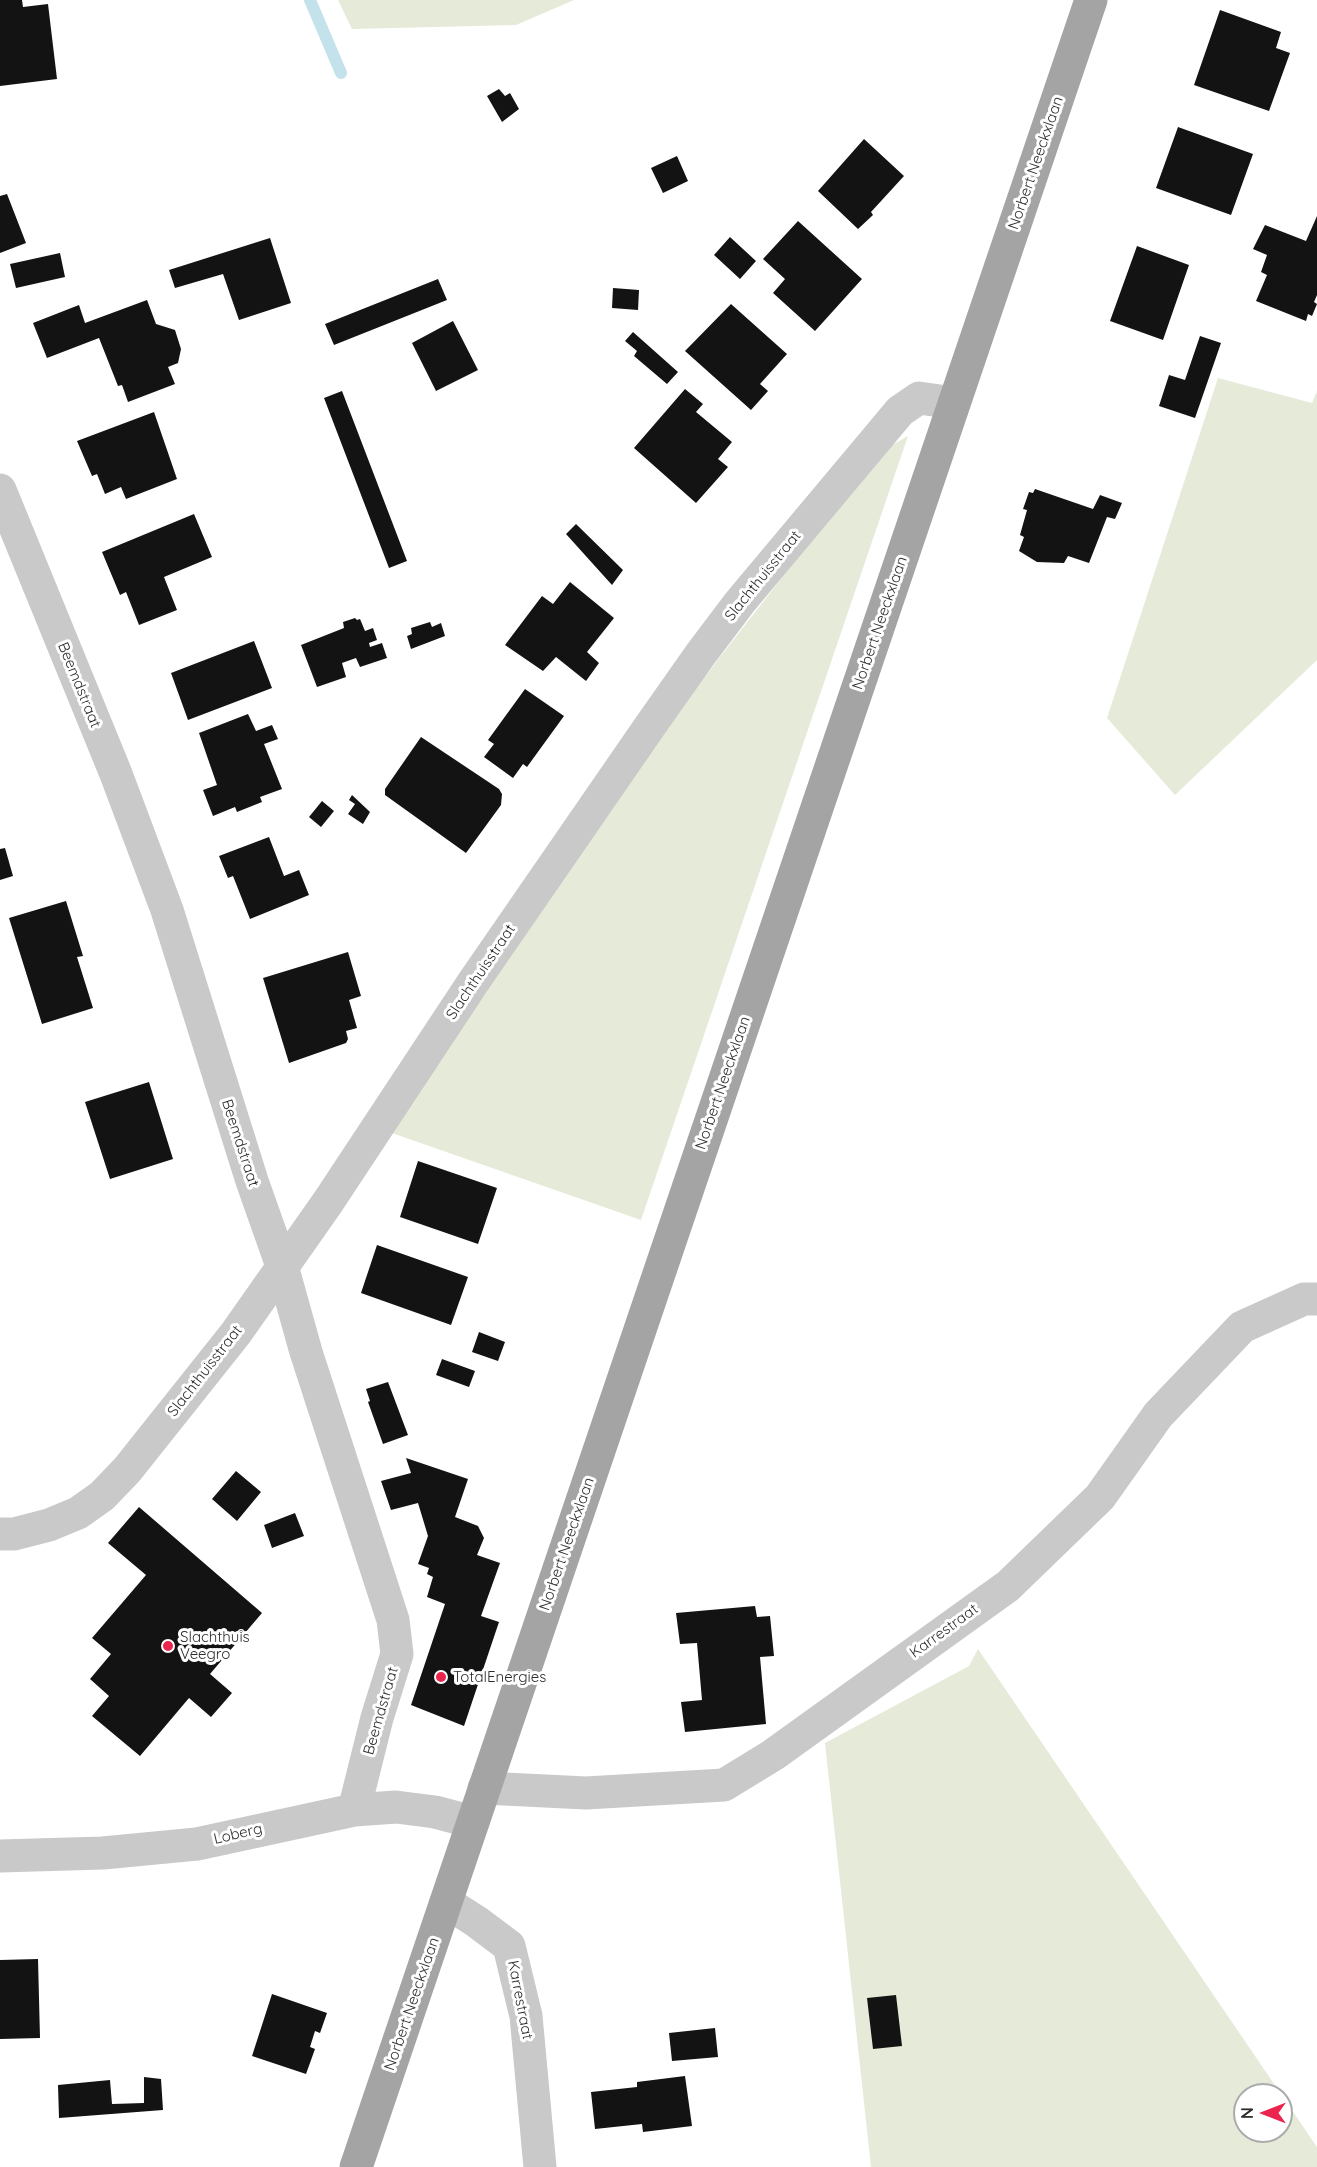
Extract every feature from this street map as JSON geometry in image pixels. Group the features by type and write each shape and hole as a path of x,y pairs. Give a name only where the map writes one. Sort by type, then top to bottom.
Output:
{"main road":[{"name":"Norbert Neeckxlaan","path":"356,2167 1091,0"}],"street":[{"name":"Slachthuisstraat","path":"0,1534 15,1534 50,1525 78,1513 102,1496 127,1470 216,1358 328,1202 474,981 629,755 740,602 900,411 919,398 954,403"},
{"name":"Beemdstraat","path":"0,490 116,774 167,910 393,1620 397,1654 354,1810"},
{"name":"Karrestraat","path":"484,1788 586,1793 724,1785 773,1755 1008,1586 1100,1497 1158,1415 1242,1327 1304,1299 1317,1299"},
{"name":"Loberg","path":"0,1856 103,1853 197,1844 354,1810 396,1807 435,1812 473,1822"},
{"name":"Karrestraat","path":"446,1902 509,1946 526,2016 540,2167"}],"green space":[{"path":"338,0 574,0 516,25 352,29"},
{"path":"1218,378 1312,403 1317,391 1317,660 1175,795 1107,718"},
{"path":"908,436 641,1220 389,1132 635,766 880,452"},
{"path":"978,1649 1273,2083 1233,2083 1233,2143 1293,2143 1293,2112 1317,2147 1317,2167 871,2167 825,1743 969,1666"}],"building":[{"path":"0,0 22,0 23,7 48,4 57,79 0,86"},
{"path":"1220,10 1281,32 1276,48 1290,53 1269,111 1194,85"},
{"path":"499,89 505,96 510,93 519,109 502,122 487,96"},
{"path":"1178,127 1253,154 1231,215 1156,188"},
{"path":"864,139 904,176 871,212 873,215 858,229 818,191"},
{"path":"677,156 688,181 663,193 651,168"},
{"path":"7,194 26,243 0,253 0,196"},
{"path":"1317,216 1317,295 1314,302 1317,304 1312,316 1308,314 1306,321 1256,301 1267,275 1261,272 1267,255 1253,249 1265,225 1306,241"},
{"path":"798,221 862,279 815,331 773,293 785,279 763,259"},
{"path":"730,237 756,261 740,279 714,255"},
{"path":"270,238 291,303 239,320 223,274 175,288 169,270"},
{"path":"1137,246 1189,265 1163,340 1110,321"},
{"path":"60,253 65,277 16,288 10,264"},
{"path":"438,279 447,300 334,345 325,324"},
{"path":"613,288 639,290 638,310 612,308"},
{"path":"147,300 156,324 175,330 181,349 178,363 168,367 175,384 128,402 122,385 118,386 99,338 47,358 33,323 79,305 85,323"},
{"path":"731,304 787,354 760,384 768,391 751,410 685,351"},
{"path":"453,321 478,370 436,391 412,343"},
{"path":"633,332 678,372 667,384 634,356 637,351 625,341"},
{"path":"1200,336 1221,343 1195,418 1159,406 1169,375 1185,380"},
{"path":"685,389 703,404 696,412 732,442 718,459 728,467 696,503 634,448"},
{"path":"342,391 407,561 389,568 324,398"},
{"path":"154,412 177,479 126,499 121,487 105,494 97,474 92,476 77,441"},
{"path":"1035,489 1093,509 1100,495 1122,503 1115,519 1107,517 1089,563 1068,556 1064,563 1037,562 1019,551 1024,537 1020,535 1027,510 1023,509 1029,492 1033,493"},
{"path":"194,514 212,557 164,577 177,610 139,625 126,592 120,595 102,552"},
{"path":"576,524 623,570 612,585 566,534"},
{"path":"570,582 614,618 587,652 599,663 586,681 556,657 543,671 505,645 542,596 553,604"},
{"path":"355,618 360,619 365,631 373,628 377,640 369,643 370,647 382,643 387,658 360,667 356,658 342,663 346,677 317,687 301,645 344,628 343,622"},
{"path":"430,622 432,627 441,623 445,636 411,649 407,636 412,634 411,628"},
{"path":"254,641 272,688 188,720 171,673"},
{"path":"525,689 564,716 527,767 523,764 513,778 484,757 494,744 488,740"},
{"path":"248,714 256,731 272,725 278,739 264,744 282,789 260,797 262,802 237,812 235,807 213,816 203,790 217,785 199,733"},
{"path":"421,737 499,789 502,794 501,805 466,853 385,795 385,789"},
{"path":"352,795 370,812 363,824 348,814 355,804 349,800"},
{"path":"322,801 334,811 321,827 309,817"},
{"path":"269,837 284,876 299,870 309,895 250,919 233,876 228,878 219,856"},
{"path":"5,848 13,876 0,880 0,849"},
{"path":"66,901 83,956 77,957 93,1008 42,1024 9,918"},
{"path":"348,952 361,996 349,1000 357,1028 346,1031 348,1039 346,1043 289,1063 263,978"},
{"path":"149,1082 173,1159 110,1179 85,1102"},
{"path":"418,1161 497,1188 478,1244 400,1217"},
{"path":"377,1245 468,1277 451,1325 361,1293"},
{"path":"479,1332 505,1342 498,1361 472,1352"},
{"path":"442,1359 475,1371 469,1387 436,1375"},
{"path":"388,1382 408,1435 383,1444 368,1402 370,1401 366,1389"},
{"path":"406,1458 468,1479 455,1517 478,1526 484,1538 477,1555 500,1563 481,1616 499,1622 464,1726 411,1705 445,1604 427,1597 433,1577 427,1574 429,1568 418,1564 428,1536 418,1503 391,1510 381,1481 411,1473"},
{"path":"236,1471 261,1492 237,1521 212,1499"},
{"name":"Slachthuis Veegro","path":"139,1507 262,1613 210,1674 232,1693 211,1717 189,1698 140,1756 92,1716 109,1696 90,1679 111,1654 92,1638 146,1575 108,1543"},
{"path":"295,1513 304,1536 272,1548 264,1525"},
{"path":"755,1606 757,1617 770,1616 774,1656 760,1657 766,1724 685,1732 681,1702 702,1700 697,1643 680,1644 676,1613"},
{"path":"38,1959 40,2038 0,2039 0,1960"},
{"path":"272,1994 327,2013 320,2033 315,2031 310,2047 315,2049 306,2074 252,2056"},
{"path":"896,1995 902,2046 873,2049 867,1998"},
{"path":"715,2028 718,2057 672,2061 669,2033"},
{"path":"685,2076 692,2126 643,2132 642,2124 595,2129 591,2092 637,2087 637,2082"},
{"path":"144,2077 161,2079 163,2110 59,2118 58,2085 110,2080 112,2104 144,2103"}],"waterway":[{"path":"310,0 341,73"}],"place":[{"name":"Slachthuis Veegro","path":"168,1646"},
{"name":"TotalEnergies","path":"441,1677"}]}
